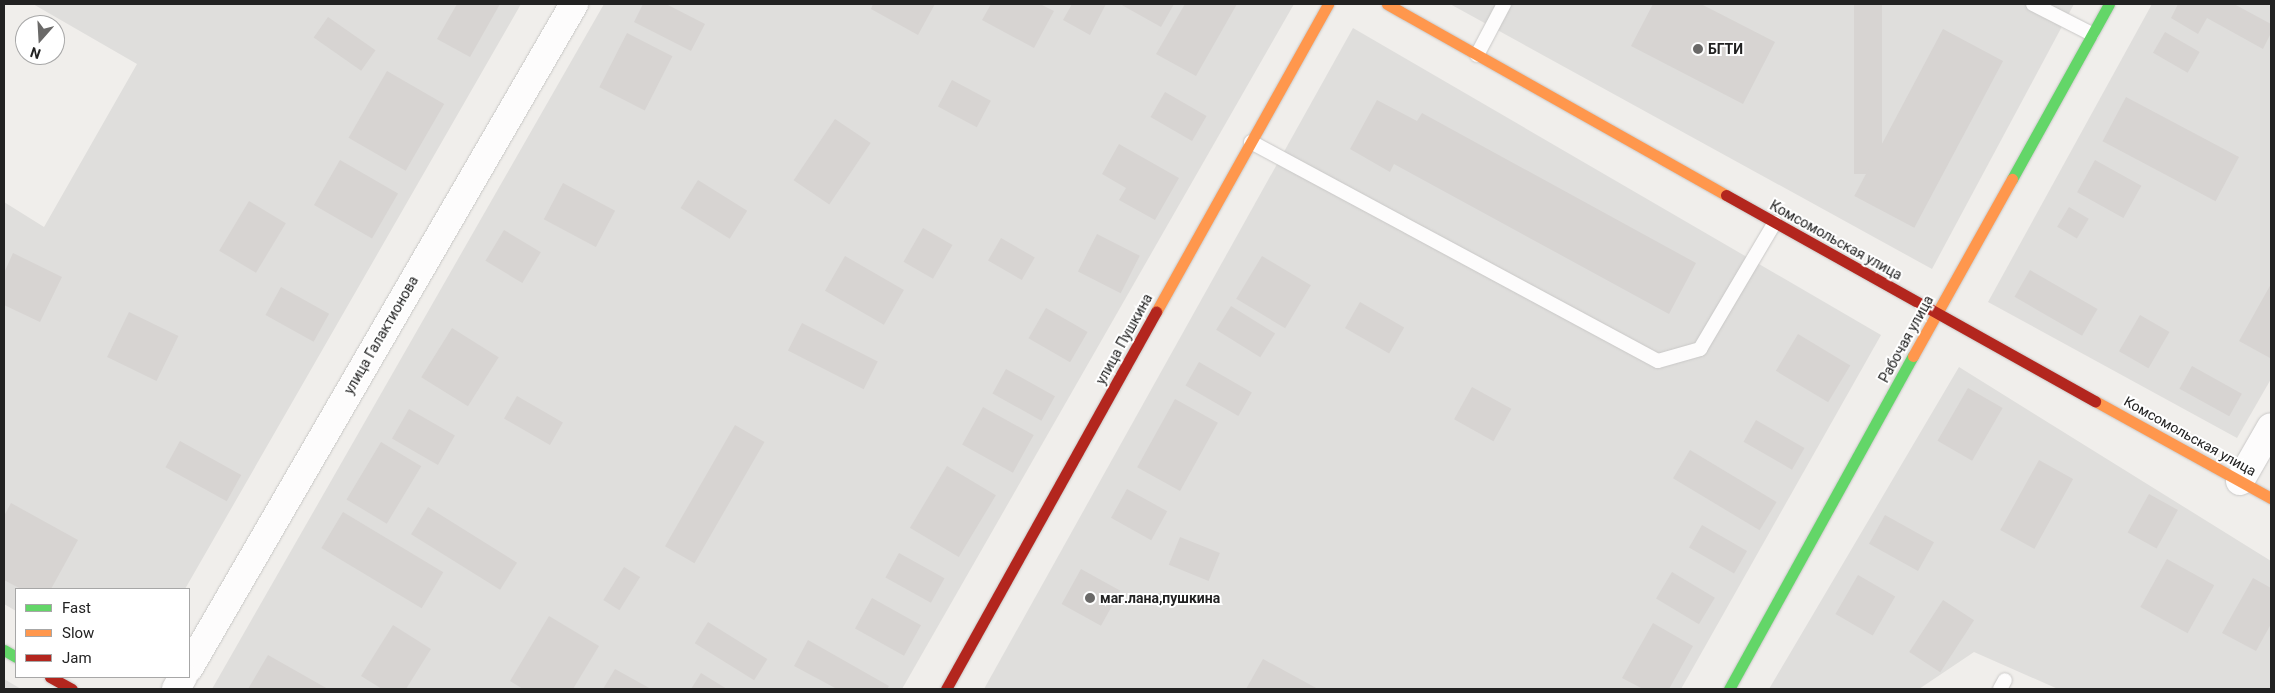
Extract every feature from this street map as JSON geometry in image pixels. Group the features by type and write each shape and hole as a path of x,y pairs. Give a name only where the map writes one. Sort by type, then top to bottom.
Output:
{"street":[{"name":"улица Галактионова","path":"190,666 574,4"},
{"name":"улица Пушкина","path":"946,689 1328,4"},
{"name":"Комсомольская улица","path":"1387,4 1937,314 2271,498"},
{"name":"Рабочая улица","path":"1729,689 2108,4"},
{"path":"2240,481 2271,427"},
{"path":"4,650 15,656"},
{"path":"52,678 72,689"},
{"path":"176,689 183,678"}],"lane":[{"path":"1477,55 1504,4"},
{"path":"2033,4 2092,34"},
{"path":"1251,142 1658,361 1700,349 1775,222"}],"shaded area":[{"path":"33,4 521,4 186,588 15,588 15,610 4,604 4,202 44,227 137,64 65,22 65,15 52,15"},
{"path":"604,4 1294,4 902,689 212,689"},
{"path":"1450,4 2074,4 1932,269"},
{"path":"2152,4 2271,4 2271,379 2237,438 1988,302"},
{"path":"1353,28 1881,335 1681,689 984,689"},
{"path":"1959,367 2271,561 2271,689 2058,689 1974,652 1919,689 1769,689"},
{"path":"4,679 21,689 4,689"}],"building":[{"path":"457,4 500,4 470,57 437,39"},
{"path":"643,4 666,4 705,24 691,51 634,22"},
{"path":"873,4 935,4 918,35 871,9"},
{"path":"991,4 1040,4 1054,11 1034,48 982,20"},
{"path":"1072,4 1106,4 1090,35 1063,20"},
{"path":"1120,4 1174,4 1161,27"},
{"path":"1185,4 1237,4 1196,76 1156,54"},
{"path":"1653,4 1701,4 1775,42 1743,104 1631,46"},
{"path":"1854,4 1882,4 1882,174 1854,174"},
{"path":"2178,4 2234,4 2271,24 2271,33 2263,49 2207,18 2198,34 2171,18"},
{"path":"328,17 376,50 361,71 314,37"},
{"path":"1943,29 2003,61 1914,228 1854,196"},
{"path":"2165,32 2200,52 2188,73 2153,53"},
{"path":"627,33 672,56 645,111 599,87"},
{"path":"387,71 444,104 406,171 348,138"},
{"path":"952,80 991,101 977,127 938,106"},
{"path":"1165,92 1207,116 1192,141 1150,117"},
{"path":"2126,97 2239,157 2216,201 2103,141"},
{"path":"1377,100 1417,121 1422,113 1696,263 1669,314 1394,164 1390,172 1350,149"},
{"path":"835,119 871,143 829,204 794,180"},
{"path":"1119,144 1179,178 1155,220 1119,200 1126,188 1102,174"},
{"path":"340,160 398,194 372,239 314,205"},
{"path":"2095,160 2141,186 2123,218 2077,192"},
{"path":"698,180 747,211 730,239 681,208"},
{"path":"563,183 615,211 596,247 544,219"},
{"path":"249,201 286,223 256,273 219,251"},
{"path":"2069,207 2089,219 2077,239 2057,227"},
{"path":"923,228 952,245 933,279 904,262"},
{"path":"504,230 541,252 522,283 485,261"},
{"path":"1097,234 1140,256 1121,293 1078,271"},
{"path":"1001,238 1035,258 1022,280 988,261"},
{"path":"13,253 62,277 40,322 4,305 4,273"},
{"path":"845,256 904,290 884,325 825,291"},
{"path":"1262,256 1311,285 1285,328 1236,299"},
{"path":"2030,270 2098,309 2082,336 2014,297"},
{"path":"2271,284 2271,356 2270,358 2239,341"},
{"path":"281,287 329,314 314,342 265,315"},
{"path":"1360,302 1404,328 1389,353 1345,328"},
{"path":"1231,306 1275,334 1260,357 1216,330"},
{"path":"1046,308 1088,332 1070,362 1028,338"},
{"path":"129,312 178,336 157,381 107,357"},
{"path":"2140,315 2169,332 2148,368 2119,351"},
{"path":"802,323 878,362 864,389 788,351"},
{"path":"452,328 499,357 468,406 421,377"},
{"path":"1798,334 1850,365 1828,402 1776,371"},
{"path":"1199,362 1252,392 1238,416 1186,385"},
{"path":"2192,366 2242,394 2229,416 2179,389"},
{"path":"1006,369 1055,396 1041,421 992,393"},
{"path":"1472,387 1511,409 1493,441 1454,419"},
{"path":"1968,388 2003,408 1972,461 1938,441"},
{"path":"517,396 563,423 550,445 504,419"},
{"path":"1175,399 1218,423 1180,491 1137,467"},
{"path":"983,407 1034,435 1013,473 962,445"},
{"path":"409,409 455,436 438,465 392,438"},
{"path":"1756,420 1804,448 1792,470 1744,442"},
{"path":"735,425 764,442 694,563 665,546"},
{"path":"180,441 241,475 227,501 165,467"},
{"path":"381,442 421,466 387,524 346,499"},
{"path":"1690,450 1777,502 1760,530 1673,478"},
{"path":"2039,460 2073,479 2034,549 2000,530"},
{"path":"947,466 996,495 959,557 910,528"},
{"path":"1127,489 1167,511 1151,540 1111,518"},
{"path":"2149,494 2178,510 2157,548 2128,532"},
{"path":"11,503 78,540 52,588 19,588 4,580 4,516"},
{"path":"428,507 517,563 500,590 411,534"},
{"path":"343,512 443,572 422,608 321,548"},
{"path":"1885,515 1934,542 1918,571 1869,544"},
{"path":"1702,525 1747,551 1734,574 1689,548"},
{"path":"1180,537 1220,553 1209,581 1169,565"},
{"path":"899,553 944,578 931,603 885,577"},
{"path":"2167,559 2214,585 2188,633 2140,607"},
{"path":"624,567 640,577 619,610 603,600"},
{"name":"маг.лана,пушкина","path":"1081,569 1120,591 1101,626 1062,604"},
{"path":"1672,572 1715,598 1699,624 1656,599"},
{"path":"1858,575 1895,596 1873,635 1836,614"},
{"path":"2253,578 2271,588 2271,624 2256,651 2222,633"},
{"path":"872,598 921,625 904,656 855,629"},
{"path":"1943,600 1974,620 1940,672 1909,652"},
{"path":"549,616 599,646 573,689 523,689 510,681"},
{"path":"708,622 767,659 754,680 695,643"},
{"path":"1653,623 1693,646 1669,689 1643,689 1622,678"},
{"path":"393,625 431,649 406,689 382,689 361,676"},
{"path":"808,640 889,686 887,689 837,689 794,666"},
{"path":"268,655 328,689 248,689"},
{"path":"1263,659 1318,689 1246,689"},
{"path":"615,669 651,689 603,689"},
{"path":"701,673 727,689 691,689"}],"traffic: fast":[{"path":"2012,179 2109,4"},
{"path":"1729,689 1913,356"},
{"path":"4,650 15,656"}],"traffic: slow":[{"path":"1156,312 1328,4"},
{"path":"1387,4 1726,195"},
{"path":"1913,356 2012,179"},
{"path":"2095,401 2271,498"}],"traffic: jam":[{"path":"1726,195 2095,401"},
{"path":"946,689 1156,312"},
{"path":"52,678 72,689"}],"place":[{"name":"БГТИ","path":"1698,49"},
{"name":"маг.лана,пушкина","path":"1090,598"}]}
